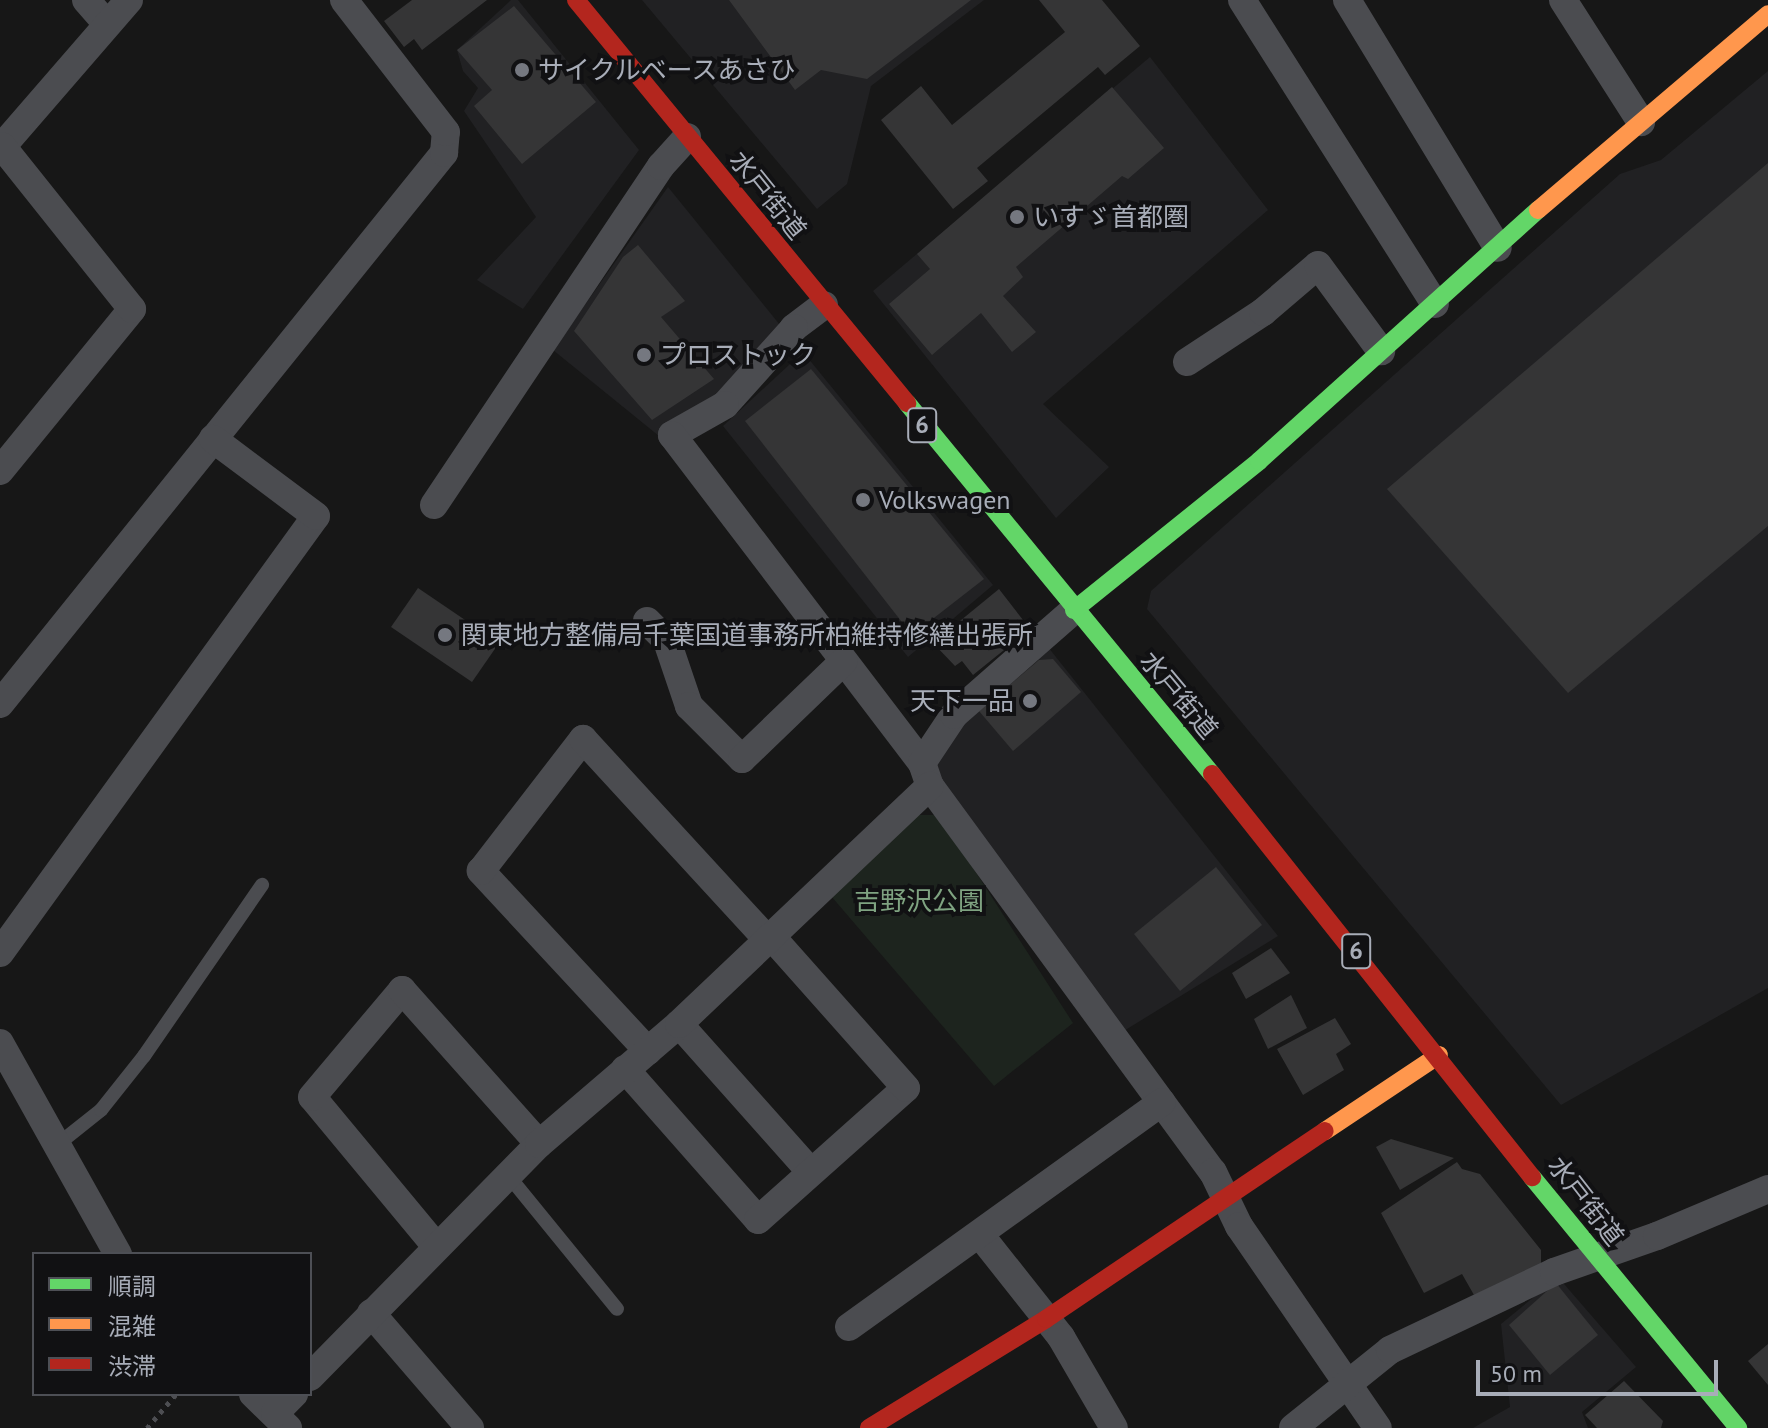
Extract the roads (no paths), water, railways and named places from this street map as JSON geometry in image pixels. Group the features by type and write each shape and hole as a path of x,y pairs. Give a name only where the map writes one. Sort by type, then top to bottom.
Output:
{"main road":[{"name":"水戸街道","path":"576,0 1439,1055 1595,1257 1738,1428"},
{"path":"1074,610 1259,461 1641,122 1768,14"},
{"path":"869,1428 1046,1319 1228,1200 1439,1055"}],"street":[{"path":"86,0 105,22"},
{"path":"0,471 132,309 1,148 105,22 129,0"},
{"path":"0,704 444,153 446,132 344,0"},
{"path":"1242,0 1435,304"},
{"path":"1347,0 1498,248"},
{"path":"1563,0 1641,122"},
{"path":"434,505 661,166 687,137"},
{"path":"1187,362 1263,312 1318,265 1381,351"},
{"path":"824,305 794,328 725,405 672,435 844,661 1162,1102 1228,1200 1239,1226 1378,1428"},
{"path":"0,953 316,516 213,439"},
{"path":"312,1375 507,1174 679,1024 770,938 926,775 954,715 1074,610"},
{"path":"647,621 667,641 689,706 742,759 844,661"},
{"path":"625,1069 758,1220 906,1088 583,739 481,871 648,1051"},
{"path":"435,1245 312,1097 402,990 539,1144"},
{"path":"679,1024 811,1172"},
{"path":"2,1054 117,1252"},
{"path":"849,1327 981,1236 1162,1102"},
{"path":"1293,1428 1336,1397 1347,1383 1390,1350 1595,1257 1768,1189"},
{"path":"981,1236 1046,1319 1114,1428"},
{"path":"371,1313 470,1428"},
{"path":"257,1396 286,1412"}],"lane":[{"path":"57,1145 101,1110 144,1056 262,885"},
{"path":"507,1174 617,1309"}],"place":[{"name":"サイクルベースあさひ","path":"522,70"},
{"name":"いすゞ首都圏","path":"1017,217"},
{"name":"プロストック","path":"644,355"},
{"name":"Volkswagen","path":"863,500"},
{"name":"関東地方整備局千葉国道事務所柏維持修繕出張所","path":"445,635"},
{"name":"天下一品","path":"1030,701"}],"park label":[{"name":"吉野沢公園","path":"919,901"}]}
